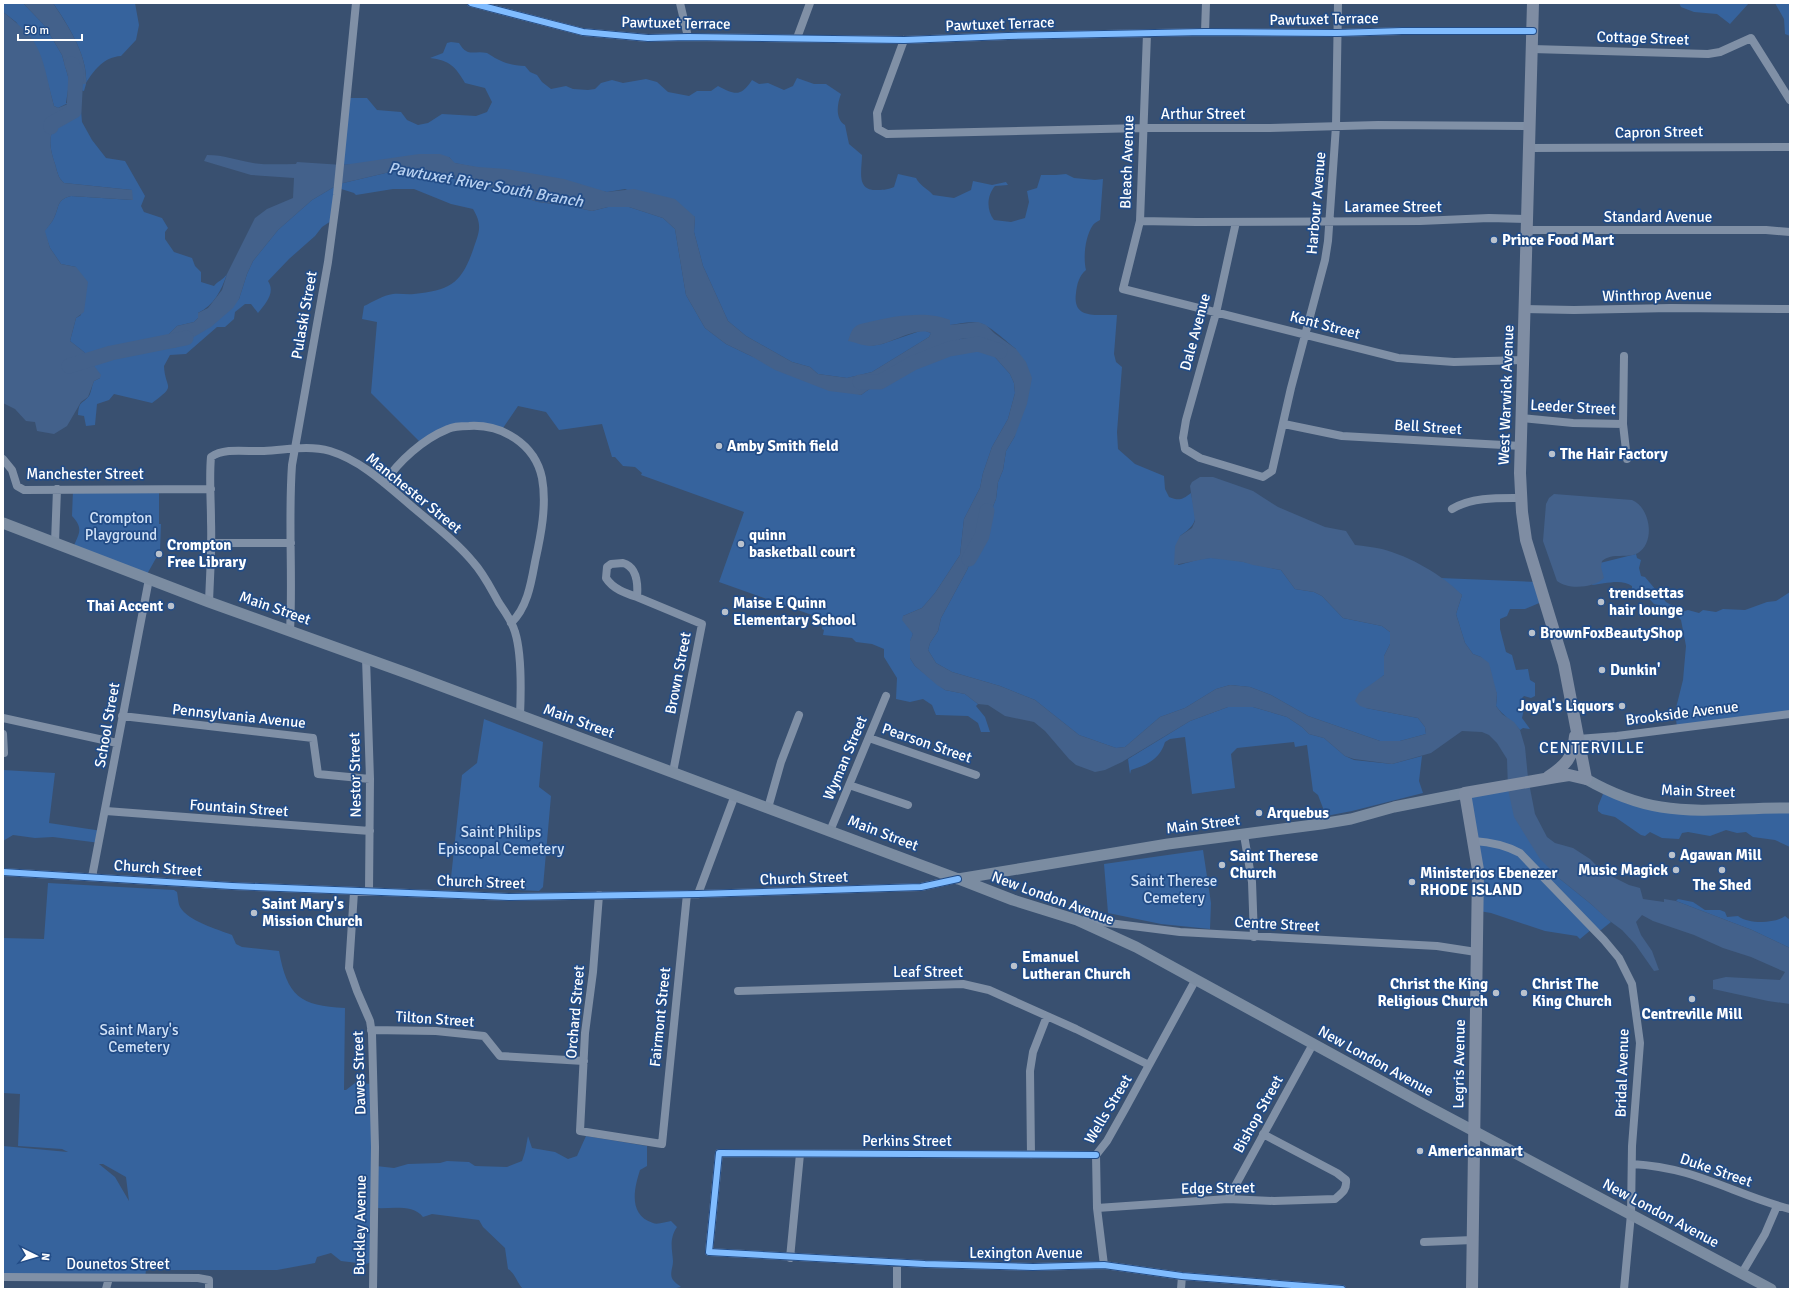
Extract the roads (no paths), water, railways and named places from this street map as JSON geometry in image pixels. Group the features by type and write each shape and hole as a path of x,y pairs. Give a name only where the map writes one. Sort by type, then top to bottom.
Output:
{"main road":[{"name":"West Warwick Avenue","path":"1533,3 1524,309 1521,498 1526,540 1563,658 1586,779"},
{"name":"Main Street","path":"3,523 209,602 366,658 958,879 1156,846 1351,819 1394,807 1569,775 1586,779 1622,796 1661,807 1698,809 1790,808"},
{"path":"1546,778 1556,772 1571,757 1577,734"},
{"name":"Legris Avenue","path":"1465,793 1478,870 1472,1289"},
{"name":"New London Avenue","path":"958,879 1013,900 1077,920 1136,947 1313,1044 1771,1289"}],"street":[{"name":"Pulaski Street","path":"290,631 292,588 290,494 294,448 328,262 337,195 356,3"},
{"name":"Pawtuxet Terrace","path":"471,3 583,32 648,38 688,36 904,40 1008,36 1205,32 1533,32"},
{"path":"680,3 688,36"},
{"path":"796,38 810,3"},
{"path":"1205,32 1206,3"},
{"name":"Harbour Avenue","path":"1185,449 1200,458 1263,477 1272,471 1325,260 1330,221 1336,126 1338,3"},
{"name":"Bleach Avenue","path":"1124,289 1140,221 1147,34"},
{"name":"Cottage Street","path":"1532,50 1708,54 1720,52 1751,38 1790,100"},
{"name":"Arthur Street","path":"904,40 877,113 878,129 887,134 1143,128 1530,126"},
{"name":"Capron Street","path":"1529,148 1790,146"},
{"name":"Laramee Street","path":"1140,221 1420,221 1489,218 1527,225"},
{"name":"Dale Avenue","path":"1185,449 1183,438 1186,420 1216,313 1236,222"},
{"name":"Standard Avenue","path":"1527,225 1790,232"},
{"name":"Kent Street","path":"1124,289 1398,358 1454,362 1523,360"},
{"name":"Winthrop Avenue","path":"1524,309 1790,309"},
{"name":"Leeder Street","path":"1624,356 1623,424 1627,459"},
{"name":"Leeder Street","path":"1522,418 1573,423 1623,424"},
{"name":"Bell Street","path":"1284,424 1333,435 1521,446"},
{"path":"384,483 393,471 423,443 449,428 475,426 498,429 508,433 528,449 541,477 543,488 541,530 532,580 520,615 512,624"},
{"name":"Manchester Street","path":"3,459 12,470 16,486 24,490 211,489 209,477 211,457 214,454 233,451 265,451 311,447 330,452 347,459 384,483 438,527 474,562 516,633 521,696 520,716"},
{"path":"55,543 57,489"},
{"path":"209,602 212,543 211,489"},
{"path":"1452,509 1462,503 1494,498 1521,498"},
{"path":"212,543 291,542"},
{"name":"Brown Street","path":"637,598 637,581 630,566 623,562 610,564 606,569 605,576 609,584 622,592 637,598 702,624 673,772"},
{"name":"School Street","path":"92,877 106,812 122,716 150,579"},
{"name":"Nestor Street","path":"366,658 370,779 369,891"},
{"name":"Wyman Street","path":"830,831 886,696"},
{"name":"Brookside Avenue","path":"1577,734 1617,736 1790,714"},
{"path":"768,808 781,762 799,715"},
{"name":"Pennsylvania Avenue","path":"122,716 313,738 318,774 370,779"},
{"path":"3,718 117,743"},
{"path":"3,734 4,752"},
{"name":"Pearson Street","path":"869,738 976,775"},
{"path":"850,785 908,805"},
{"path":"698,894 735,795"},
{"name":"Fountain Street","path":"106,812 370,831"},
{"path":"1244,835 1252,882 1254,937"},
{"name":"Bridal Avenue","path":"1474,841 1499,844 1510,847 1520,853 1604,940 1619,958 1632,984 1640,1043 1632,1164 1631,1214 1624,1289"},
{"name":"Church Street","path":"3,872 354,892 369,891 509,897 698,894 921,887 958,879"},
{"name":"Dawes Street","path":"354,892 350,968 356,991 370,1021 375,1161"},
{"name":"Fairmont Street","path":"580,1131 662,1144 687,894"},
{"name":"Orchard Street","path":"580,1131 585,1033 593,972 599,895"},
{"name":"Centre Street","path":"1077,920 1180,932 1436,946 1476,952"},
{"name":"Wells Street","path":"1104,1265 1097,1208 1096,1156 1107,1141 1150,1065 1196,979"},
{"name":"Leaf Street","path":"738,991 963,984 989,990 1150,1065"},
{"path":"1031,1155 1030,1071 1033,1052 1047,1016"},
{"name":"Tilton Street","path":"371,1030 436,1031 484,1036 500,1056 584,1061"},
{"name":"Bishop Street","path":"1228,1199 1313,1044"},
{"name":"Edge Street","path":"1097,1208 1228,1199 1274,1202 1335,1198 1343,1193 1346,1186 1346,1180 1337,1173 1263,1134"},
{"name":"Perkins Street","path":"709,1252 719,1153 1096,1156"},
{"path":"790,1258 800,1154"},
{"name":"Buckley Avenue","path":"373,1289 375,1161"},
{"name":"Duke Street","path":"1632,1164 1662,1167 1687,1173 1777,1206 1790,1209"},
{"path":"1742,1273 1765,1234 1777,1206"},
{"path":"1424,1242 1473,1240"},
{"name":"Lexington Avenue","path":"709,1252 790,1258 897,1263 1033,1267 1104,1265 1182,1276 1342,1289"},
{"path":"896,1289 897,1263"},
{"path":"1180,1289 1182,1276"},
{"name":"Dounetos Street","path":"3,1277 198,1278 209,1280 209,1289"},
{"path":"106,1289 109,1278"}],"water":[{"path":"23,3 53,3 76,41 84,62 86,84 79,84 69,80 62,55 45,26"},
{"path":"3,12 26,32 37,47 43,63 54,106 58,108 70,103 77,104 76,107 56,125 51,137 50,145 60,179 64,183 132,190 133,200 71,196 63,199 59,204 54,218 45,231 50,248 61,264 76,267 88,282 84,312 76,318 70,341 84,352 101,375 100,378 94,381 88,397 81,402 67,426 54,434 37,431 35,422 26,421 15,409 3,403"},
{"path":"419,154 440,154 449,157 455,163 478,167 506,169 564,179 607,192 634,189 675,199 695,217 694,232 703,266 728,321 746,336 792,362 810,367 818,374 847,378 872,372 929,337 931,333 917,332 885,343 870,346 848,341 852,330 858,325 899,316 931,315 950,320 950,325 978,322 986,325 994,333 1016,349 1026,362 1032,378 1027,404 1015,436 1006,451 1003,470 998,482 996,499 967,570 941,618 938,631 930,643 928,650 936,663 952,672 1000,686 1035,700 1079,735 1116,748 1125,747 1160,717 1185,708 1216,689 1230,685 1250,687 1271,695 1308,716 1380,741 1400,741 1426,734 1425,727 1418,718 1366,708 1360,706 1355,701 1359,693 1384,675 1384,656 1390,644 1390,632 1382,626 1343,618 1322,596 1314,592 1295,589 1281,570 1243,562 1210,558 1174,565 1175,546 1180,536 1192,528 1195,521 1190,486 1192,482 1200,477 1213,477 1253,491 1278,507 1325,527 1346,531 1355,545 1379,548 1392,552 1425,567 1445,580 1462,595 1456,614 1465,643 1473,654 1481,657 1489,663 1497,694 1496,706 1502,714 1514,722 1520,730 1525,747 1528,778 1535,814 1547,837 1555,843 1573,848 1590,859 1603,872 1629,885 1640,888 1643,899 1664,902 1664,899 1676,901 1752,930 1790,948 1790,1004 1768,1001 1713,989 1713,980 1726,977 1780,980 1785,972 1751,957 1723,948 1694,935 1653,921 1642,915 1636,922 1641,935 1652,951 1659,970 1654,971 1635,944 1622,930 1560,879 1540,859 1514,817 1508,789 1507,759 1497,743 1489,735 1482,732 1462,731 1431,753 1392,764 1354,759 1345,756 1324,738 1309,734 1302,727 1287,717 1253,707 1228,707 1190,721 1122,762 1105,770 1095,772 1076,765 1045,731 1034,722 1005,716 988,705 978,704 965,694 945,690 937,685 915,666 910,658 910,641 913,634 902,620 903,616 922,608 935,593 960,555 964,519 980,488 983,473 992,447 1008,419 1015,393 1014,383 1010,374 986,347 970,338 960,339 954,347 936,350 882,380 861,395 829,391 775,370 726,344 705,328 686,295 675,229 663,218 629,207 608,207 592,211 538,202 481,184 418,171 394,171 339,184 312,200 278,230 253,261 239,299 233,308 211,327 175,348 167,348 166,337 177,326 194,322 198,318 198,313 208,308 222,290 227,274 255,218 267,209 293,198 294,178 251,175 204,161 207,155 258,164 296,164 297,162 343,165"},
{"path":"1554,494 1632,500 1638,504 1647,517 1649,533 1644,548 1634,555 1606,558 1602,561 1601,567 1604,578 1594,584 1574,587 1557,581 1543,541 1546,504 1549,498"}],"waterway":[{"path":"51,127 51,124 74,111 76,72 72,64"},
{"name":"Pawtuxet River South Branch","path":"69,366 111,353 186,338"},
{"name":"Pawtuxet River South Branch","path":"860,382 880,382 913,363 949,349 978,344 1000,351"},
{"name":"Pawtuxet River South Branch","path":"969,559 982,536 987,511"}],"place":[{"name":"Prince Food Mart","path":"1494,240"},
{"name":"Amby Smith field","path":"719,446"},
{"name":"The Hair Factory","path":"1552,454"},
{"name":"quinn basketball court","path":"741,544"},
{"name":"Crompton Free Library","path":"159,554"},
{"name":"trendsettas hair lounge","path":"1601,602"},
{"name":"Thai Accent","path":"171,606"},
{"name":"Maise E Quinn Elementary School","path":"725,612"},
{"name":"BrownFoxBeautyShop","path":"1532,633"},
{"name":"Dunkin'","path":"1602,670"},
{"name":"Joyal's Liquors","path":"1622,706"},
{"name":"Arquebus","path":"1259,813"},
{"name":"Agawan Mill","path":"1672,855"},
{"name":"Saint Therese Church","path":"1222,865"},
{"name":"Music Magick","path":"1676,870"},
{"name":"The Shed","path":"1722,870"},
{"name":"Ministerios Ebenezer RHODE ISLAND","path":"1412,882"},
{"name":"Saint Mary's Mission Church","path":"254,913"},
{"name":"Emanuel Lutheran Church","path":"1014,966"},
{"name":"Christ the King Religious Church","path":"1496,993"},
{"name":"Christ The King Church","path":"1524,993"},
{"name":"Centreville Mill","path":"1692,999"},
{"name":"Americanmart","path":"1420,1151"}],"district":[{"name":"CENTERVILLE","path":"1592,747"}],"park label":[{"name":"Crompton Playground","path":"121,526"},
{"name":"Saint Philips Episcopal Cemetery","path":"501,840"},
{"name":"Saint Therese Cemetery","path":"1174,890"},
{"name":"Saint Mary's Cemetery","path":"139,1038"}]}
